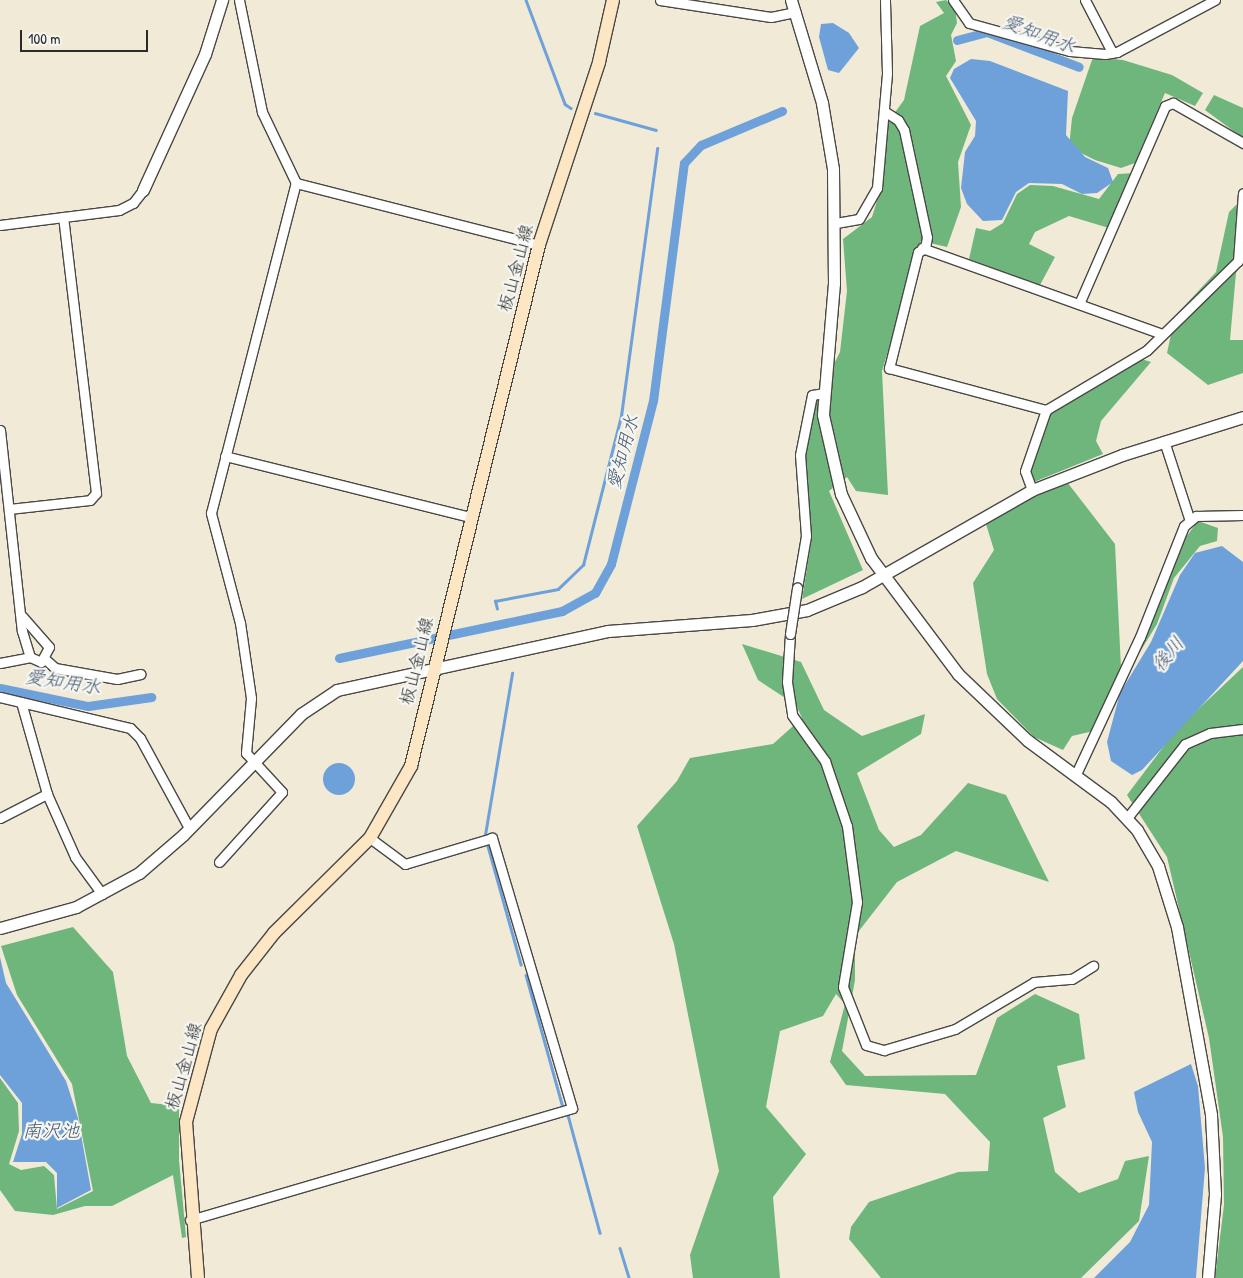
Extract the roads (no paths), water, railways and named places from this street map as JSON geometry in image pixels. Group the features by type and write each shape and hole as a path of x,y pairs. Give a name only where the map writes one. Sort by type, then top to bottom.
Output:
{"main road":[{"name":"板山金山線","path":"198,1278 190,1220 186,1122 211,1029 242,975 274,933 370,838 411,766 470,517 539,245 599,62 613,0"}],"street":[{"path":"0,225 124,209 143,190 205,54 222,0"},
{"path":"219,862 224,851 282,792 246,753 250,698 240,624 211,513 296,183 262,112 239,0"},
{"path":"660,0 771,16 795,12"},
{"path":"790,0 822,106 836,223 823,393 827,442 841,494 882,573 964,680 1027,740 1076,774 1126,818 1152,853 1168,894 1206,1078 1215,1194 1208,1278"},
{"path":"836,223 859,220 872,204 879,174 884,111 885,0"},
{"path":"953,0 969,23 1070,51 1112,52 1215,0"},
{"path":"1084,0 1112,52"},
{"path":"1079,304 1165,106 1173,103 1243,143"},
{"path":"884,111 898,120 904,130 926,226 925,248 922,248 889,368 1046,410"},
{"path":"296,183 539,245"},
{"path":"1032,490 1025,471 1046,410 1147,350 1238,260 1243,193"},
{"path":"9,509 90,500 96,493 63,217"},
{"path":"922,248 1162,334"},
{"path":"823,393 812,396 800,455 806,536 790,634 787,682 792,715 824,760 846,819 857,902 843,987 866,1045 884,1050 955,1029 1034,982 1072,979 1093,966"},
{"path":"0,928 61,913 102,894 148,866 189,828 301,714 326,695 349,686 636,627 783,616 832,602 1032,490 1164,441 1243,417"},
{"path":"0,430 22,616 30,657"},
{"path":"1076,774 1189,518 1164,441"},
{"path":"225,456 470,517"},
{"path":"1189,518 1243,515"},
{"path":"22,616 47,644 45,660"},
{"path":"0,663 30,657 45,660 55,668 117,678 140,674"},
{"path":"0,697 130,728 140,738 189,828"},
{"path":"21,702 47,794 75,857 102,894"},
{"path":"1126,818 1185,744 1210,733 1243,729"},
{"path":"0,818 47,794"},
{"path":"190,1220 572,1108 492,838 405,864 370,838"}],"water":[{"path":"833,23 849,33 859,48 839,73 828,70 819,37 821,24"},
{"path":"971,59 990,61 1068,91 1066,135 1085,157 1108,168 1113,182 1097,193 1082,194 1062,184 1029,183 1016,192 1002,220 983,221 967,204 961,188 965,152 975,136 976,121 950,78 954,69"},
{"name":"後川","path":"1222,546 1243,562 1243,661 1142,770 1132,775 1111,761 1107,742 1120,693 1151,642 1180,575 1195,553"},
{"path":"339,763 345,764 350,768 354,773 354,785 350,790 345,794 339,795 333,794 328,790 324,785 323,779 324,773 328,768 333,764"},
{"name":"南沢池","path":"0,957 6,983 66,1081 78,1118 91,1190 57,1208 57,1173 46,1162 13,1162 22,1134 22,1103 0,1075"},
{"path":"1191,1064 1198,1086 1205,1168 1196,1278 1094,1278 1130,1242 1149,1205 1152,1142 1138,1112 1134,1092"}],"waterway":[{"path":"526,0 565,104 571,108"},
{"name":"愛知用水","path":"957,40 987,32 1079,67"},
{"name":"愛知用水","path":"339,658 562,611 595,593 611,564 653,401 684,163 701,145 782,111"},
{"path":"595,113 656,130"},
{"path":"497,609 495,601 558,589 583,565 621,416 657,148"},
{"path":"485,835 512,673"},
{"name":"愛知用水","path":"0,688 88,706 151,697"},
{"path":"488,846 521,964"},
{"path":"526,975 562,1104"},
{"path":"568,1115 600,1233"},
{"path":"620,1248 629,1278"}]}
